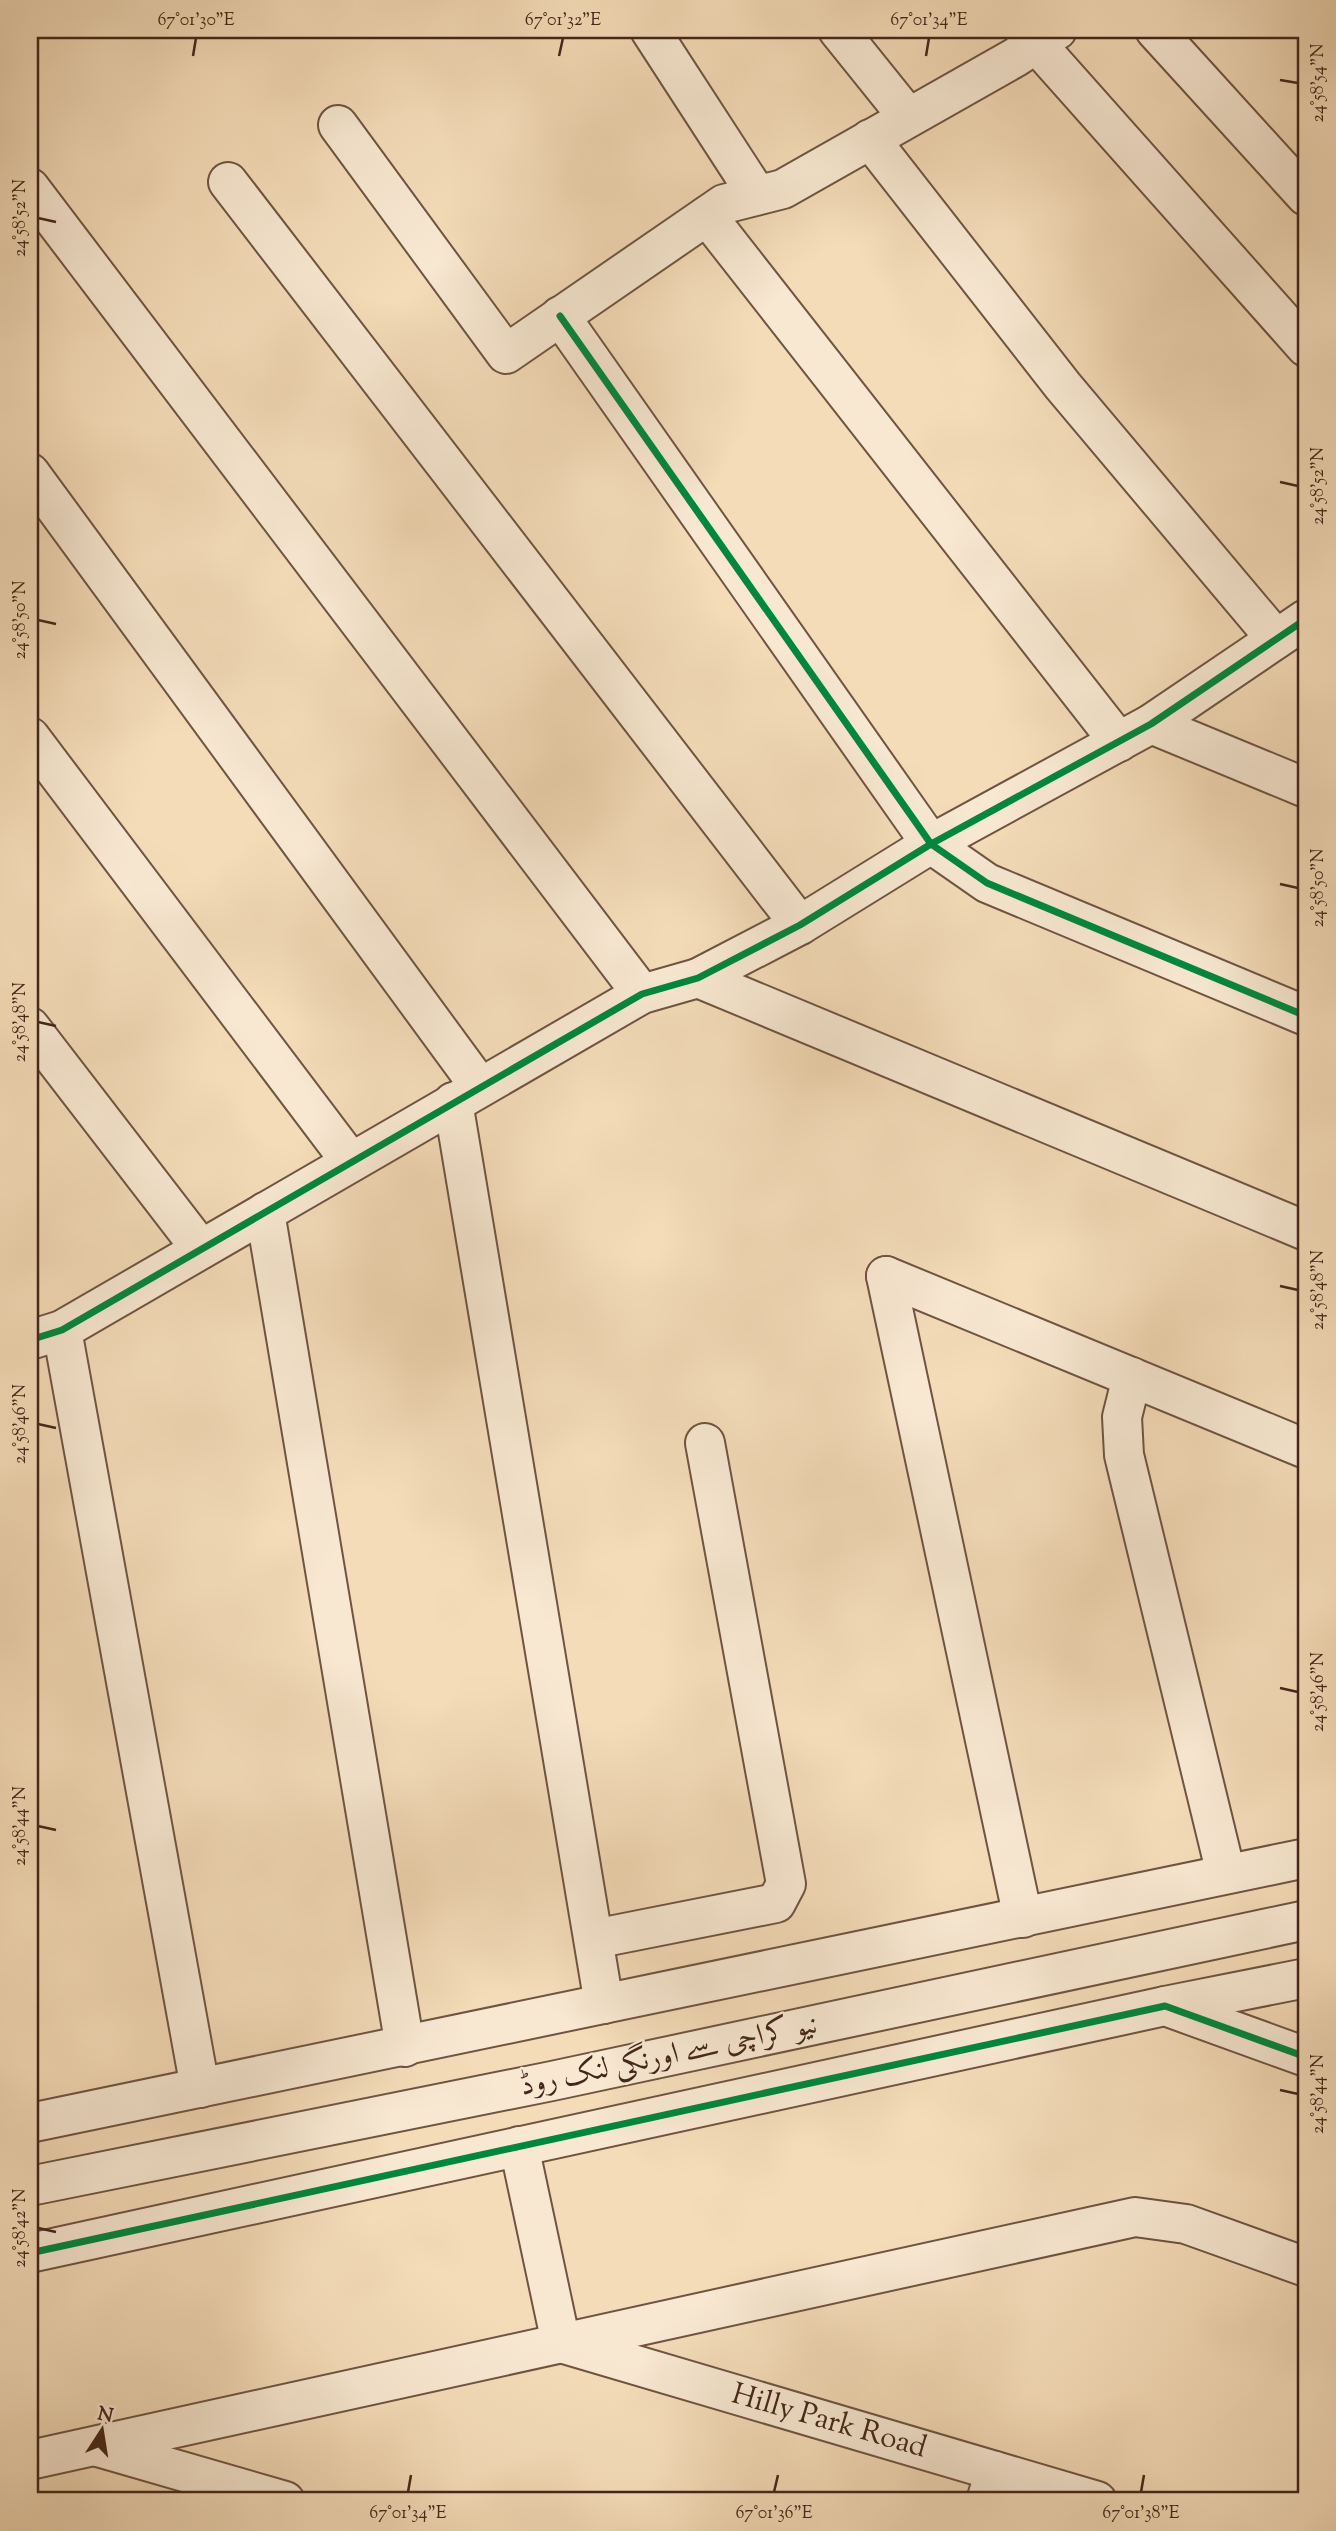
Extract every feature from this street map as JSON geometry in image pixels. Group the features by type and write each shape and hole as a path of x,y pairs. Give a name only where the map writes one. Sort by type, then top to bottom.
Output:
{"street":[{"path":"650,30 757,195"},
{"path":"838,30 908,117"},
{"path":"1155,30 1306,196"},
{"path":"338,124 506,354 724,204 783,189 908,117 1039,35 1306,347"},
{"path":"200,2088 42,1329 201,1249 642,994 698,978 800,925 931,844 1135,733 1291,629 1063,386 870,139"},
{"path":"228,182 800,925"},
{"path":"30,188 642,994"},
{"path":"707,216 1135,733 1306,788"},
{"path":"560,316 931,844 987,883 1306,1016"},
{"path":"30,472 467,1095 604,2004"},
{"path":"30,737 351,1162"},
{"path":"698,978 1306,1231"},
{"path":"30,1027 201,1249"},
{"path":"265,1212 405,2047"},
{"path":"1023,1917 886,1276 1306,1449"},
{"path":"1132,1377 1122,1418 1124,1455 1226,1874"},
{"path":"594,1939 776,1903 786,1884 705,1443"},
{"path":"30,2123 1306,1858"},
{"name":"نیو کراچی سے اورنگی لنک روڈ","path":"30,2186 538,2084 1306,1920"},
{"path":"30,2253 1165,2006 1306,1978"},
{"path":"1165,2006 1306,2057"},
{"path":"519,2146 561,2343"},
{"path":"30,2460 1135,2217 1186,2224 1306,2267"},
{"name":"Hilly Park Road","path":"561,2343 990,2486 1097,2501"},
{"path":"93,2446 285,2501"}],"cycle path":[{"path":"560,316 931,844 987,883 1306,1016"},
{"path":"30,1340 62,1330 642,994 698,978 800,925 931,844 1151,724 1306,619"},
{"path":"30,2253 1165,2006 1306,2057"}]}
